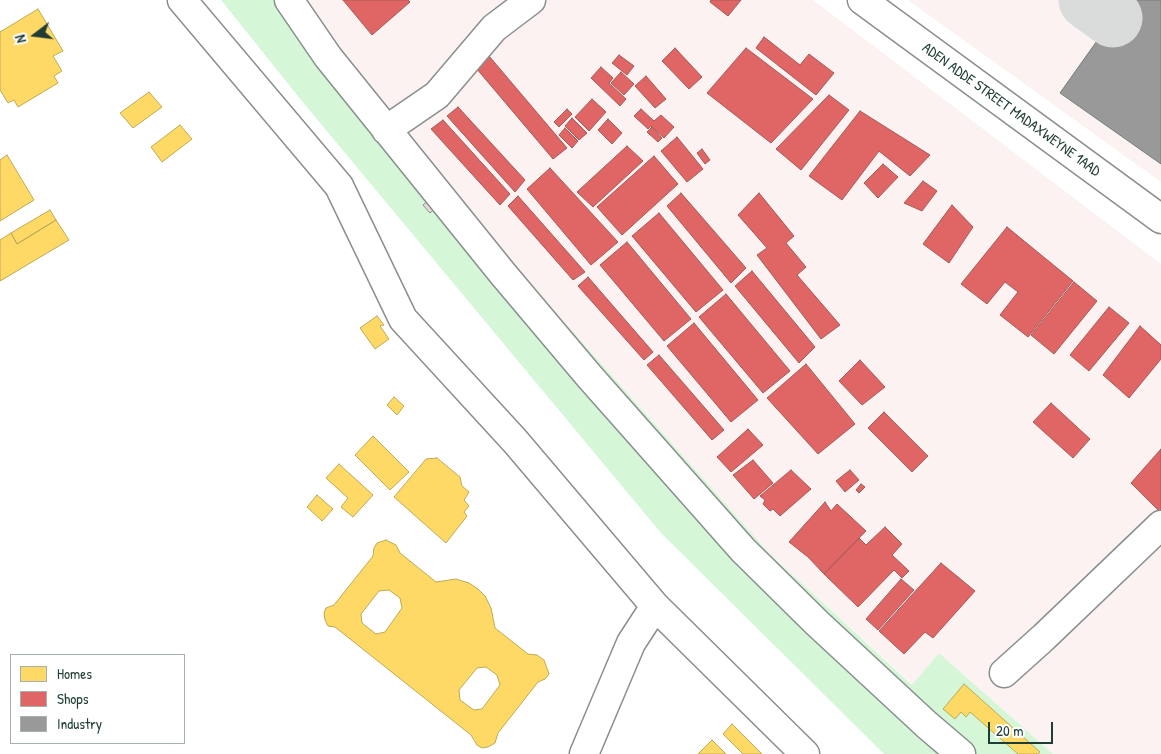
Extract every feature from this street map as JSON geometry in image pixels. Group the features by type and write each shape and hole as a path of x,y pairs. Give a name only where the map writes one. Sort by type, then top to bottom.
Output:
{"street":[{"path":"182,0 339,186 402,319 515,440 655,606 805,754"},
{"path":"288,0 328,57 515,289 589,376 743,550 824,629 961,754"},
{"path":"386,130 438,95 494,28 531,0"},
{"name":"ADEN ADDE STREET MADAXWEYNE 1AAD","path":"862,0 1161,219"},
{"path":"1004,674 1161,525"},
{"path":"584,754 631,643 655,606"}],"shaded area":[{"path":"297,0 813,0 1161,264 1161,754 1053,754 939,653 913,685 769,553 372,105"},
{"path":"908,0 1161,0 1161,182 1051,103"}],"green space":[{"path":"221,0 297,0 372,105 769,553 912,685 939,653 1053,754 884,754 661,533 301,100"}],"building: Homes":[{"path":"38,9 63,51 53,56 62,71 54,76 58,83 18,107 14,100 8,103 0,90 0,32"},
{"path":"149,92 162,107 133,128 120,113"},
{"path":"180,125 192,139 162,162 151,147"},
{"path":"7,155 34,200 0,221 0,160"},
{"path":"50,210 56,220 17,244 11,233"},
{"path":"56,220 69,240 0,281 0,240 11,233 17,244"},
{"path":"377,316 384,325 380,326 389,339 375,349 360,328"},
{"path":"394,397 404,406 397,415 387,405"},
{"path":"373,436 409,472 390,490 355,455"},
{"path":"437,458 460,477 462,486 469,492 464,500 469,506 464,512 467,516 446,543 394,497 426,459"},
{"path":"339,464 373,495 353,517 341,507 348,498 326,478"},
{"path":"317,495 333,509 322,521 307,507"},
{"path":"386,540 396,545 400,553 436,582 456,579 469,583 478,589 485,596 491,608 495,628 528,654 537,655 544,660 549,674 545,679 538,682 498,733 495,743 488,747 482,748 477,745 471,735 335,627 328,626 324,613 326,608 334,605 373,556 377,543","holes":["389,590 400,598 402,608 385,632 376,634 362,623 361,614 379,591","486,667 497,675 500,685 482,709 474,710 460,700 459,690 477,668"]},
{"path":"964,684 1040,752 1038,754 1018,754 970,712 966,717 961,712 955,719 943,709"},
{"path":"732,724 762,754 743,754 723,734"},
{"path":"712,740 726,754 698,754"}],"building: Shops":[{"path":"343,0 408,0 410,2 372,35"},
{"path":"711,0 741,0 728,16 710,2"},
{"path":"764,37 800,65 809,54 834,73 816,95 756,48"},
{"path":"675,48 702,77 689,89 662,61"},
{"path":"746,48 813,99 771,143 707,93"},
{"path":"619,55 634,66 627,75 612,63"},
{"path":"489,56 567,148 553,159 476,68"},
{"path":"601,67 613,78 609,83 626,99 620,106 591,78"},
{"path":"621,72 634,84 624,95 611,83"},
{"path":"646,76 666,99 655,108 635,86"},
{"path":"829,95 849,110 801,170 776,149"},
{"path":"592,99 606,112 589,131 575,117"},
{"path":"458,107 525,180 515,192 447,116"},
{"path":"567,109 572,114 559,127 554,122"},
{"path":"641,109 654,121 661,115 674,127 664,138 651,126 648,129 634,116"},
{"path":"860,111 930,155 910,176 879,151 842,200 809,176"},
{"path":"572,118 587,133 579,140 565,126"},
{"path":"608,119 622,133 612,144 598,130"},
{"path":"443,120 510,194 500,205 431,129"},
{"path":"652,127 662,138 658,142 647,132"},
{"path":"565,128 578,141 572,148 559,135"},
{"path":"677,137 703,169 687,182 661,151"},
{"path":"627,146 643,161 593,207 577,192"},
{"path":"702,149 710,160 705,164 697,153"},
{"path":"654,156 678,184 622,235 597,207"},
{"path":"883,164 898,177 878,198 864,183"},
{"path":"550,168 618,242 591,265 527,189"},
{"path":"923,181 937,191 922,211 904,203"},
{"path":"681,193 746,268 731,283 667,206"},
{"path":"759,193 794,236 786,243 806,267 797,275 840,325 821,339 757,255 767,248 738,215"},
{"path":"518,196 585,272 573,280 508,206"},
{"path":"952,205 973,227 949,263 923,244"},
{"path":"659,213 723,290 696,312 632,236"},
{"path":"1007,227 1073,281 1028,337 1000,315 1018,292 1005,282 987,304 961,284"},
{"path":"627,242 691,319 664,341 600,265"},
{"path":"752,271 815,347 799,363 735,286"},
{"path":"588,277 653,352 644,360 578,286"},
{"path":"1074,282 1097,301 1054,354 1031,335"},
{"path":"726,294 790,371 763,393 699,317"},
{"path":"1109,307 1129,323 1089,371 1070,355"},
{"path":"694,323 758,400 731,422 667,346"},
{"path":"1140,326 1161,345 1161,359 1129,398 1103,375"},
{"path":"659,355 724,430 712,440 647,365"},
{"path":"860,360 885,387 862,405 839,381"},
{"path":"806,364 855,424 818,454 767,398"},
{"path":"1051,403 1090,439 1073,458 1033,422"},
{"path":"884,412 928,456 912,472 868,428"},
{"path":"748,429 763,445 731,472 717,457"},
{"path":"1161,449 1161,509 1159,511 1131,483"},
{"path":"753,460 773,483 754,499 733,475"},
{"path":"791,470 811,489 780,516 773,509 770,511 763,504 765,500 760,496"},
{"path":"850,470 859,480 845,492 836,481"},
{"path":"861,484 865,487 859,493 856,490"},
{"path":"825,502 831,511 837,504 866,531 824,574 808,557 789,542"},
{"path":"885,527 902,544 892,555 909,571 902,578 894,570 858,607 824,574 859,538 866,545"},
{"path":"941,563 975,591 933,638 925,632 904,654 879,631"},
{"path":"901,579 914,590 878,630 866,619"}],"building: Industry":[{"path":"1126,0 1161,0 1161,164 1060,93"}],"building: Other":[{"path":"430,199 437,207 430,213 423,205"}],"taxiway":[{"path":"1088,0 1113,18"}]}
